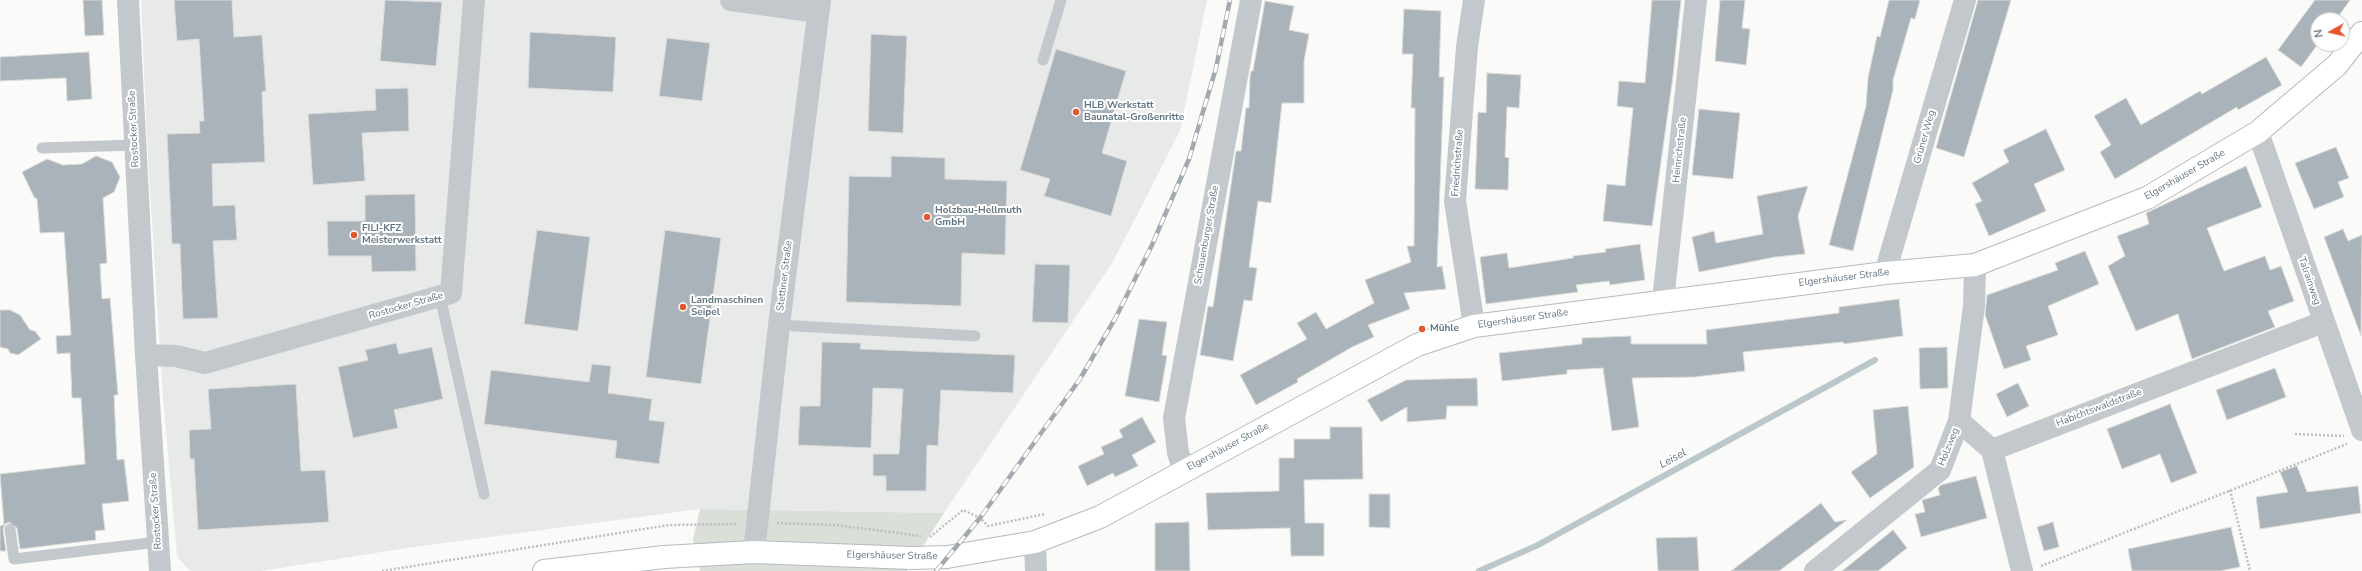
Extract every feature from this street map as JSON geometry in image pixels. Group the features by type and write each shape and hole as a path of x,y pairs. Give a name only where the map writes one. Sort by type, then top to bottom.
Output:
{"street":[{"name":"Rostocker Straße","path":"128,0 146,354 160,571"},
{"name":"Rostocker Straße","path":"146,354 176,356 205,363 451,293 474,0"},
{"path":"731,0 819,6"},
{"name":"Schauenburger Straße","path":"1184,470 1178,453 1174,418 1251,0"},
{"name":"Friedrichstraße","path":"1474,0 1467,47 1455,200 1474,326"},
{"name":"Heinrichstraße","path":"1663,300 1696,0"},
{"name":"Grüner Weg","path":"1885,273 1965,0"},
{"name":"Stettiner Straße","path":"754,552 779,325 819,6"},
{"name":"Elgershäuser Straße","path":"544,571 664,557 754,552 940,557 980,553 1036,542 1100,517 1416,345 1474,326 1663,300 1885,273 1975,265 2147,198 2258,132 2337,65 2362,33"},
{"name":"Talrainweg","path":"2258,132 2323,322 2353,437"},
{"name":"Holzweg","path":"1815,571 1940,470 1959,421 1974,306 1975,265"},
{"name":"Habichtswaldstraße","path":"1992,450 2323,322"},
{"path":"1959,421 1992,450 2030,570"},
{"path":"1036,542 1036,571"}],"lane":[{"path":"1043,60 1061,0"},
{"path":"42,148 135,145"},
{"path":"440,296 484,494"},
{"path":"779,325 975,336"},
{"path":"10,529 14,559 158,542"}],"path":[{"path":"2295,434 2353,437"},
{"path":"2030,570 2230,490 2353,437"},
{"path":"2230,490 2250,571"}],"shaded area":[{"path":"141,0 1207,0 1180,131 1135,219 1112,263 944,513 700,509 407,548 261,571 193,571 189,570 177,556 163,398 147,142"},
{"path":"700,509 944,513 907,571 700,571 693,539"}],"building":[{"path":"83,0 102,0 104,35 85,36"},
{"path":"174,0 232,0 234,37 262,35 266,91 262,92 265,162 212,164 213,206 235,205 237,240 213,241 218,318 183,319 180,244 172,244 167,134 200,133 199,121 204,121 199,39 177,41"},
{"path":"385,0 442,2 436,66 380,61"},
{"path":"1652,0 1681,0 1673,76 1652,226 1603,221 1607,184 1625,186 1633,108 1617,106 1619,81 1645,83"},
{"path":"1720,0 1745,0 1742,28 1750,29 1746,65 1715,61"},
{"path":"1889,0 1920,0 1915,19 1911,18 1893,80 1893,90 1853,251 1829,245 1866,106 1868,78 1877,36 1880,37"},
{"path":"1978,0 2011,0 1964,157 1936,148"},
{"path":"2315,0 2350,0 2342,12 2310,12 2310,52 2312,52 2301,67 2278,50"},
{"path":"1265,1 1294,6 1289,30 1309,34 1304,61 1304,103 1282,103 1271,203 1258,201 1249,267 1257,268 1252,301 1244,300 1233,361 1200,355 1208,306 1213,307 1236,151 1241,151 1246,108 1249,108 1250,77 1251,71 1253,71"},
{"path":"1404,9 1441,11 1439,77 1444,77 1437,267 1442,266 1446,289 1404,293 1410,309 1368,325 1374,337 1352,347 1297,379 1298,382 1256,405 1240,375 1307,339 1297,323 1316,312 1326,329 1374,303 1365,280 1411,262 1407,246 1414,246 1415,108 1411,108 1413,54 1402,54"},
{"path":"530,32 616,37 613,92 528,88"},
{"path":"871,34 907,36 903,133 868,131"},
{"path":"667,38 710,43 702,101 659,96"},
{"name":"HLB Werkstatt Baunatal-Großenritte","path":"1056,49 1126,71 1102,153 1127,161 1111,216 1044,196 1050,179 1020,170"},
{"path":"89,52 92,99 67,101 66,78 0,81 0,57"},
{"path":"2266,57 2282,85 2238,110 2237,107 2115,179 2100,152 2111,145 2094,116 2126,98 2141,125 2200,91 2202,94"},
{"path":"1487,73 1521,75 1519,108 1507,107 1505,157 1509,158 1508,190 1475,189 1478,112 1486,113"},
{"path":"408,88 409,131 362,133 365,181 313,185 308,114 376,110 375,89"},
{"path":"1699,109 1740,113 1733,179 1692,175"},
{"path":"2046,129 2065,170 2034,184 2046,211 1989,236 1975,204 1982,201 1972,183 2009,162 2003,150"},
{"path":"2336,147 2349,178 2338,182 2344,197 2314,209 2295,163"},
{"path":"96,156 112,162 120,177 114,192 103,198 107,263 100,264 102,299 110,298 118,395 114,395 117,460 124,459 129,501 102,504 105,530 95,531 96,540 20,549 17,528 9,522 5,524 3,530 6,551 0,551 0,526 4,525 0,474 85,464 81,398 72,398 70,353 57,354 56,336 71,335 64,232 40,233 37,199 34,197 22,172 47,159 63,165 82,164"},
{"name":"Holzbau-Hellmuth GmbH","path":"891,156 945,158 945,179 1007,181 1005,255 962,253 961,306 846,302 849,176 891,177"},
{"path":"2246,166 2262,207 2207,228 2224,271 2265,256 2270,270 2281,266 2294,301 2268,311 2275,327 2192,359 2178,314 2136,331 2108,266 2125,256 2117,236 2149,224 2146,213"},
{"path":"1808,186 1798,216 1805,254 1775,257 1699,272 1692,237 1714,231 1716,243 1763,234 1757,196"},
{"path":"415,194 416,271 372,272 371,256 328,256 327,221 365,221 365,195"},
{"path":"2343,229 2348,241 2362,235 2361,336 2324,237"},
{"path":"537,230 590,237 578,331 524,324"},
{"name":"Landmaschinen Seipel","path":"665,230 721,238 701,384 646,377"},
{"path":"1640,244 1645,280 1610,285 1609,281 1576,285 1578,292 1486,304 1480,257 1507,253 1509,268 1573,258 1573,256 1606,252 1605,249"},
{"path":"2085,251 2099,284 2048,306 2058,335 2026,346 2031,360 2004,369 1985,315 1987,295 2058,270 2055,263"},
{"path":"1035,264 1070,265 1068,323 1032,322"},
{"path":"1899,299 1903,336 1844,344 1843,342 1743,352 1745,371 1695,377 1632,378 1639,427 1612,431 1603,368 1567,370 1567,374 1502,381 1499,353 1582,344 1582,338 1631,336 1631,344 1707,344 1706,330 1839,313 1839,307"},
{"path":"0,310 10,310 20,315 30,330 35,331 41,339 18,355 10,353 8,349 0,347"},
{"path":"1139,319 1167,322 1162,355 1167,356 1159,402 1125,396"},
{"path":"822,342 861,343 860,349 1015,355 1013,393 941,390 938,446 927,445 926,491 886,491 886,476 873,476 873,454 899,454 903,389 873,388 871,448 798,445 800,406 820,406"},
{"path":"396,343 399,354 432,347 443,399 394,410 398,428 353,438 338,367 368,360 365,350"},
{"path":"1947,347 1948,388 1920,389 1919,348"},
{"path":"592,364 611,366 608,393 652,399 649,420 665,422 659,464 615,458 617,441 484,424 491,370 589,382"},
{"path":"2275,368 2286,397 2227,420 2216,390"},
{"path":"1477,378 1478,406 1447,406 1446,419 1407,422 1407,407 1381,422 1367,400 1406,380"},
{"path":"2018,383 2029,406 2007,417 1996,394"},
{"path":"296,384 301,471 325,470 329,522 198,530 194,459 190,459 189,430 211,429 208,389"},
{"path":"2170,404 2197,473 2171,483 2160,454 2122,469 2107,429"},
{"path":"1908,406 1914,467 1870,498 1851,472 1877,454 1873,410"},
{"path":"1142,417 1156,442 1132,455 1138,466 1115,477 1113,473 1087,486 1078,466 1104,454 1101,447 1123,437 1119,430"},
{"path":"1330,427 1362,427 1363,479 1304,480 1305,523 1324,523 1324,556 1291,556 1290,528 1208,530 1206,493 1279,491 1279,458 1294,458 1294,439 1330,439"},
{"path":"2297,466 2307,492 2358,486 2361,513 2260,529 2256,497 2288,492 2280,472"},
{"path":"1976,476 1987,518 1921,537 1915,514 1925,512 1922,500 1940,495 1938,488 1941,485"},
{"path":"1369,494 1390,494 1390,528 1369,527"},
{"path":"1821,503 1835,522 1847,520 1779,571 1731,571"},
{"path":"1189,522 1190,571 1155,571 1155,523"},
{"path":"2053,522 2059,547 2044,551 2037,527"},
{"path":"2231,527 2240,567 2220,571 2132,571 2128,549"},
{"path":"1893,530 1907,548 1878,571 1842,571"},
{"path":"1697,537 1699,571 1658,571 1656,538"}],"waterway":[{"name":"Leisel","path":"1479,571 1536,546 1875,360"}],"railway":[{"path":"936,571 980,518 1080,379 1116,317 1152,245 1189,159 1216,68 1230,0"}],"place":[{"name":"HLB Werkstatt Baunatal-Großenritte","path":"1076,112"},
{"name":"Holzbau-Hellmuth GmbH","path":"927,217"},
{"name":"FILI-KFZ Meisterwerkstatt","path":"354,235"},
{"name":"Landmaschinen Seipel","path":"683,307"},
{"name":"Mühle","path":"1422,329"}]}
